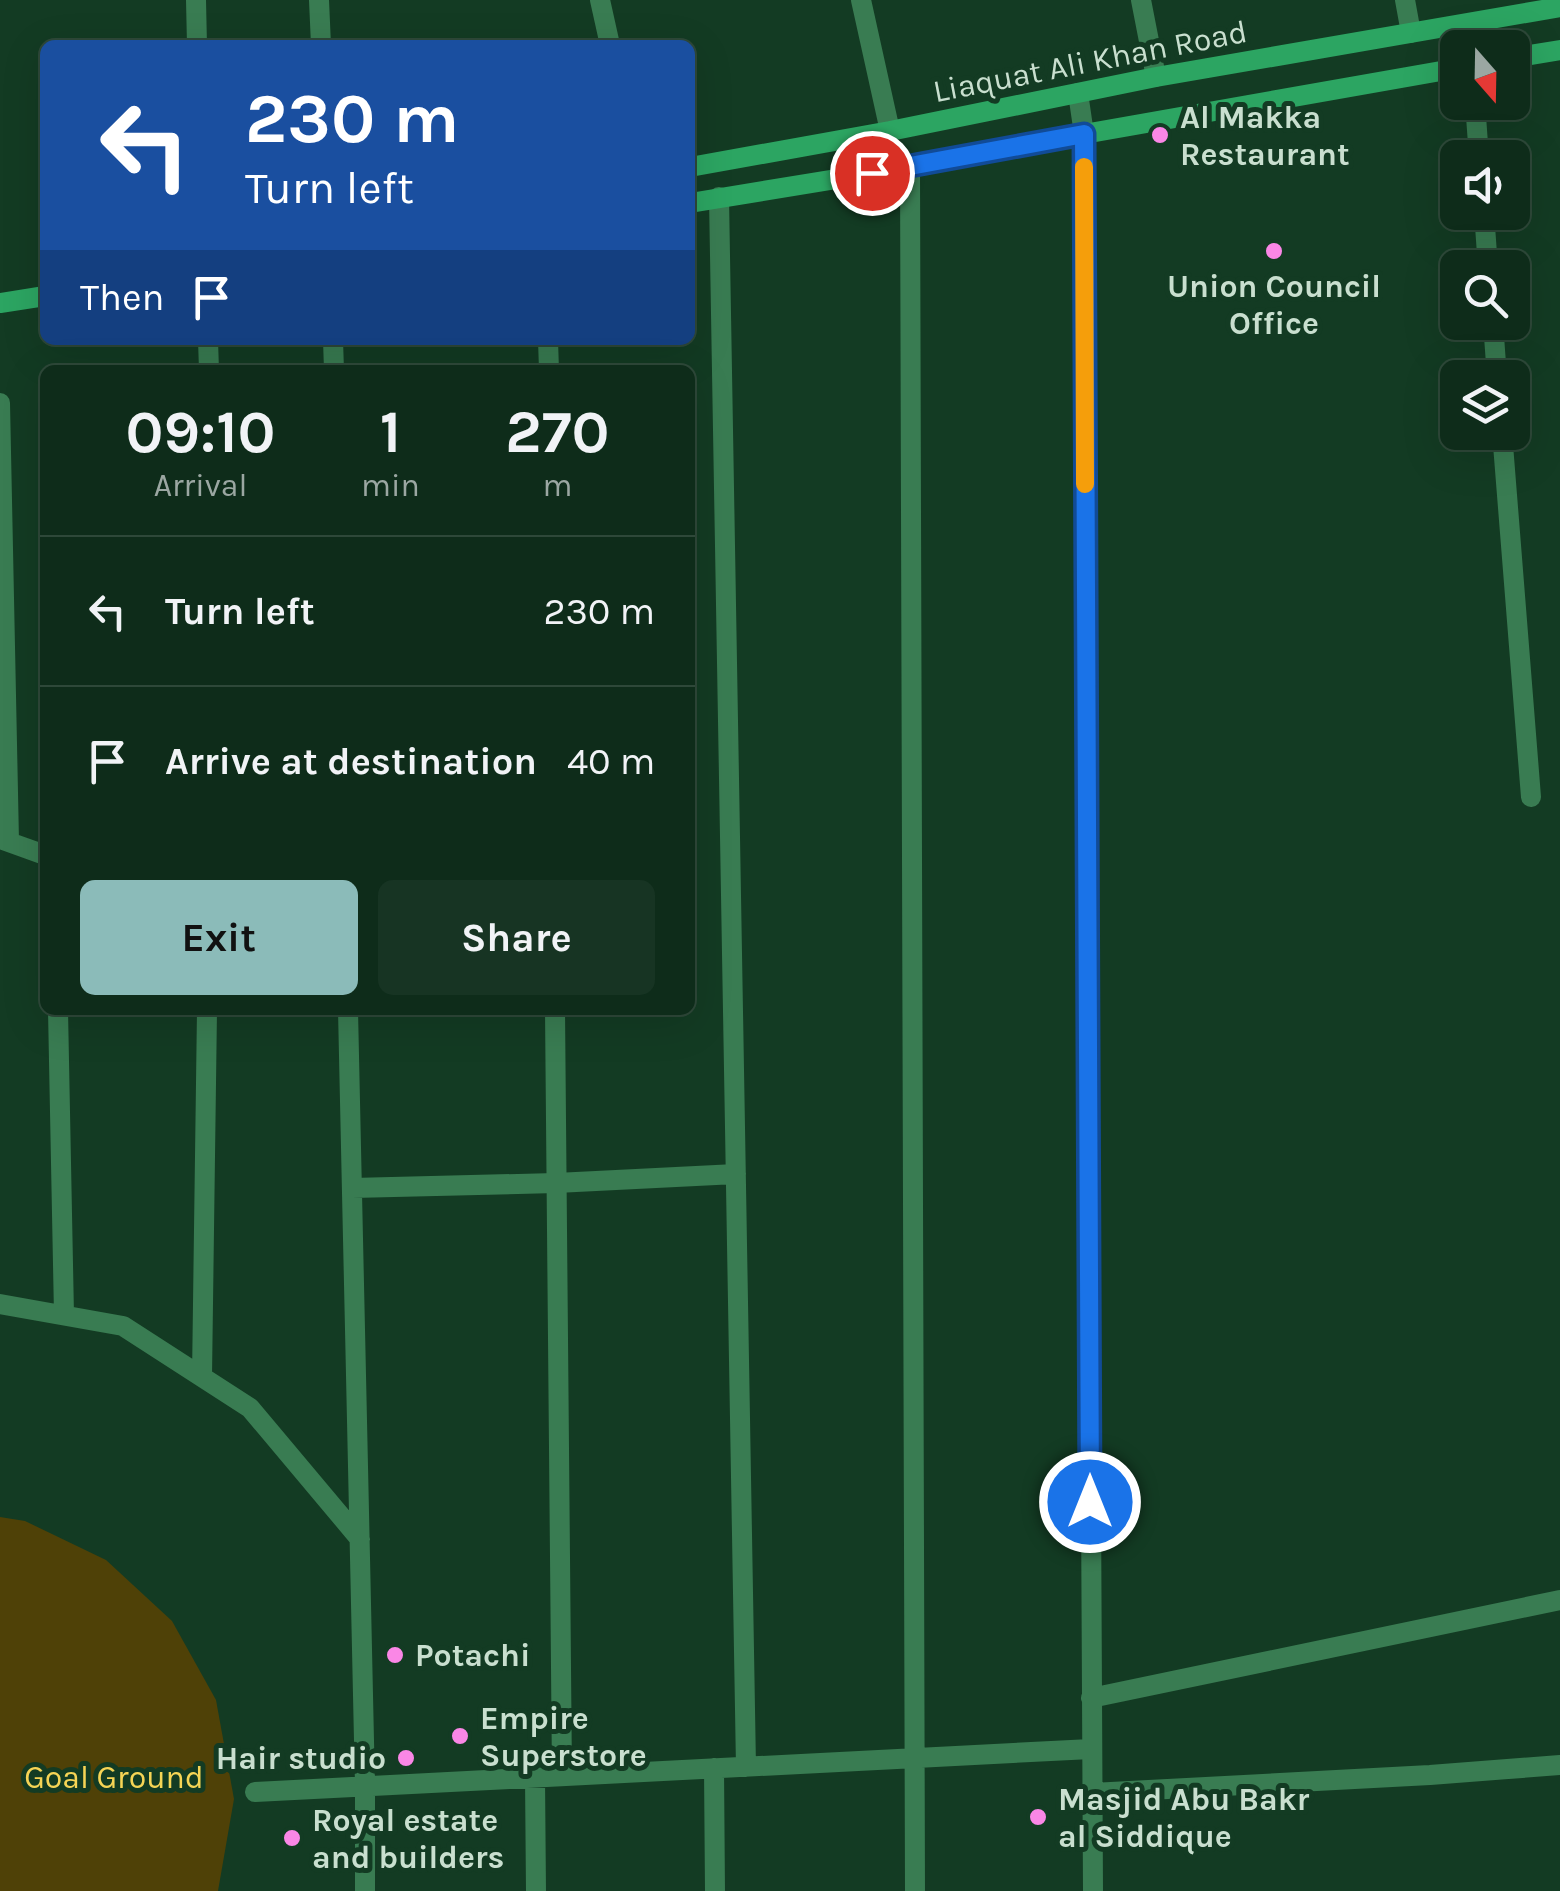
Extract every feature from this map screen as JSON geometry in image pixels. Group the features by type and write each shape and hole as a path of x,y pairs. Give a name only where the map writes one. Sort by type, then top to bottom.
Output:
{"main road":[{"name":"Liaquat Ali Khan Road","path":"695,166 1156,77 1560,7"},
{"path":"1530,55 1560,50"},
{"path":"695,202 1440,71"},
{"path":"0,303 40,297"}],"street":[{"path":"196,0 197,40"},
{"path":"319,0 322,40"},
{"path":"600,0 609,40"},
{"path":"861,0 890,131"},
{"path":"1141,0 1156,77"},
{"path":"1406,0 1411,33"},
{"path":"1466,24 1467,30"},
{"path":"1078,93 1084,134 1093,1891"},
{"path":"910,167 916,1891"},
{"path":"719,198 746,1767"},
{"path":"0,403 4,839 40,853"},
{"path":"1503,450 1531,797"},
{"path":"58,1015 64,1315"},
{"path":"202,1377 207,1015"},
{"path":"348,1015 365,1891"},
{"path":"555,1015 562,1776"},
{"path":"352,1188 736,1174"},
{"path":"0,1304 123,1326 250,1408 360,1539"},
{"path":"1091,1698 1560,1600"},
{"path":"255,1792 1091,1749"},
{"path":"1092,1792 1560,1765"},
{"path":"714,1768 716,1891"},
{"path":"534,1778 536,1891"}],"green space":[{"name":"Goal Ground","path":"0,1517 25,1521 106,1560 172,1621 216,1700 234,1799 218,1891 0,1891"}],"slow traffic":[{"path":"1084,167 1085,484"}],"place":[{"name":"Al Makka Restaurant","path":"1160,135"},
{"name":"Union Council Office","path":"1274,251"},
{"name":"Potachi","path":"395,1655"},
{"name":"Empire Superstore","path":"460,1736"},
{"name":"Hair studio","path":"406,1758"},
{"name":"Masjid Abu Bakr al Siddique","path":"1038,1817"},
{"name":"Royal estate and builders","path":"292,1838"}],"route":[{"path":"872,173 1084,134 1090,1502"}]}
